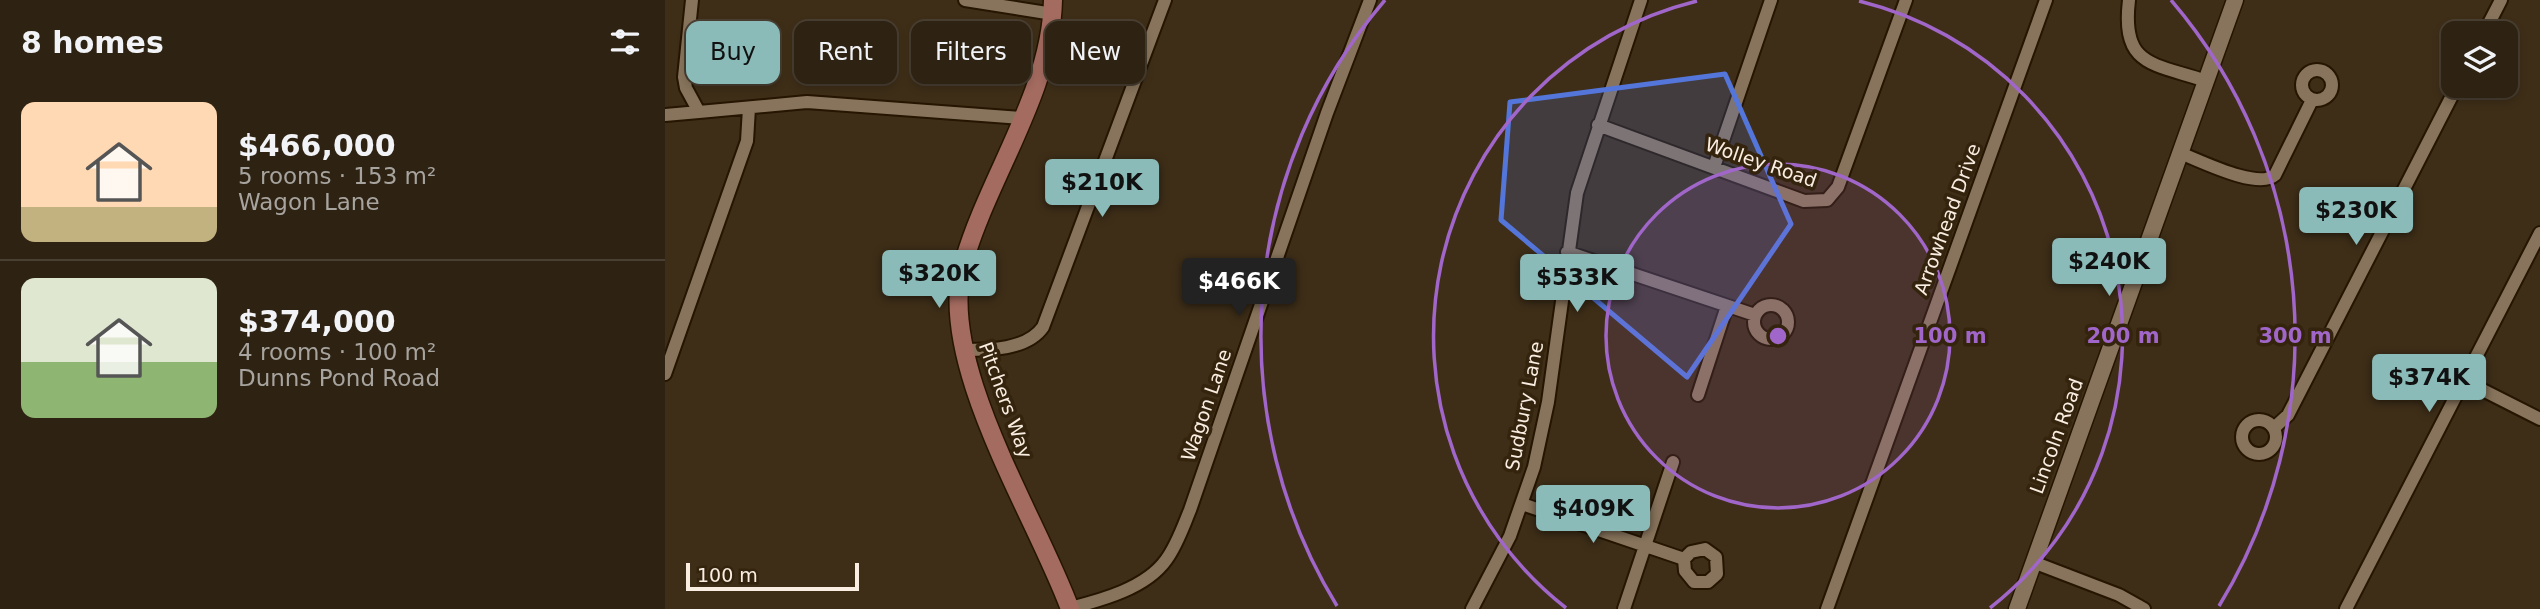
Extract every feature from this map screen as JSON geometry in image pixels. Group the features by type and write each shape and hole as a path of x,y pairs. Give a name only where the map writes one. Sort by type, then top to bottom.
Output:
{"main road":[{"name":"Pitchers Way","path":"1053,7 1045,48 1022,118 963,265 958,307 964,350 989,424 1070,609"}],"street":[{"path":"692,0 684,77 686,88 699,112"},
{"path":"965,0 1053,7"},
{"path":"964,350 985,350 1017,344 1033,337 1042,327 1165,0"},
{"name":"Wagon Lane","path":"1070,609 1139,583 1158,569 1173,549 1190,510 1327,113 1370,0"},
{"name":"Sudbury Lane","path":"1472,609 1510,536 1523,504 1548,402 1567,252 1579,184 1641,0"},
{"path":"1714,167 1771,0"},
{"name":"Wolley Road","path":"1598,125 1804,201 1819,202 1831,197 1838,187 1906,0"},
{"name":"Arrowhead Drive","path":"1827,609 2046,0"},
{"path":"2129,0 2126,32 2135,51 2157,65 2206,81"},
{"name":"Lincoln Road","path":"2017,609 2235,0"},
{"path":"2490,21 2501,0"},
{"path":"2274,428 2288,415 2451,98"},
{"path":"2181,153 2254,180 2269,180 2275,175 2312,100"},
{"path":"665,115 807,102 1022,118"},
{"path":"665,374 747,141 749,107"},
{"path":"2346,609 2540,233"},
{"path":"1567,252 1755,315"},
{"path":"1698,395 1727,306"},
{"path":"2465,380 2540,419"},
{"path":"1624,609 1673,462"},
{"path":"1523,504 1684,559"},
{"path":"2033,562 2119,595 2144,609"}],"highlighted area":[{"path":"1725,74 1791,224 1687,377 1501,220 1510,102"}]}
